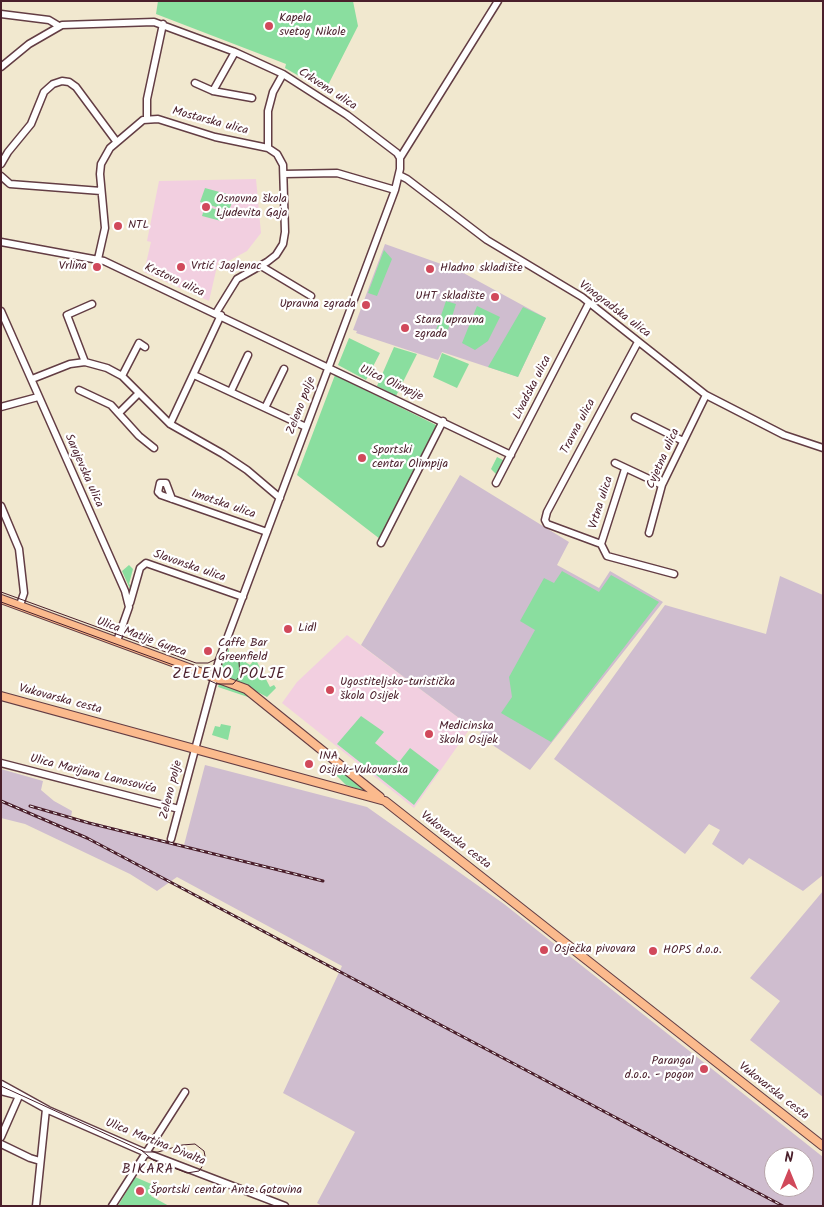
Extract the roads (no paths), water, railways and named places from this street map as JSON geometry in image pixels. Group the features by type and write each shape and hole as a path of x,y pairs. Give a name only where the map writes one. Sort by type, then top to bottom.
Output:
{"main road":[{"name":"Ulica Matije Gupca","path":"1,599 214,676 253,694 385,801"},
{"name":"Vukovarska cesta","path":"1,696 385,801 823,1146"}],"street":[{"name":"Zeleno polje","path":"171,839 214,676 395,190 399,175 400,158 498,1"},
{"path":"1,14 49,20 58,26"},
{"name":"Crkvena ulica","path":"1,66 14,54 58,26 143,21 164,24 235,52 283,74 346,115 397,153 400,158"},
{"path":"98,259 105,228 101,190 101,164 116,141 147,119 147,99 164,24"},
{"path":"213,91 235,52"},
{"name":"Mostarska ulica","path":"147,119 158,119 204,134 268,148 268,112 274,92 283,74"},
{"path":"1,164 8,152 31,124 44,92 53,84 62,81 69,82 76,87 116,141"},
{"path":"195,83 213,91 252,98"},
{"path":"170,424 194,374 219,314 224,296 237,279 261,266 276,255 283,244 285,232 284,174 281,160 268,148"},
{"path":"284,174 337,173 395,190"},
{"name":"Vinogradska ulica","path":"399,175 487,240 589,303 706,395 784,434 823,448"},
{"path":"1,176 10,184 101,190"},
{"name":"Krstova ulica","path":"1,242 98,259 219,314 329,368"},
{"path":"261,266 312,296"},
{"name":"Livadska ulica","path":"496,482 589,303"},
{"path":"85,362 67,315 92,304"},
{"name":"Sarajevska ulica","path":"1,311 125,591 129,607"},
{"name":"Travna ulica","path":"548,524 545,520 547,512 638,342"},
{"path":"122,376 140,343 145,347"},
{"path":"231,391 248,355"},
{"path":"32,379 70,364 85,362 107,368 122,376 170,424 247,470 280,498"},
{"name":"Ulica Olimpije","path":"329,368 511,455"},
{"path":"265,408 284,370"},
{"path":"194,374 306,428"},
{"path":"79,390 111,404 139,436 154,448"},
{"path":"119,413 139,393"},
{"name":"Cvjetna ulica","path":"649,533 662,486 706,395"},
{"path":"1,407 38,397"},
{"path":"635,417 683,441"},
{"path":"380,543 443,421"},
{"path":"615,463 662,486"},
{"name":"Vrtna ulica","path":"625,469 601,544 602,551 607,556 674,574"},
{"name":"Imotska ulica","path":"172,499 267,532"},
{"path":"1,506 19,549 24,594 20,606"},
{"name":"Vrtna ulica","path":"548,524 601,544"},
{"name":"Slavonska ulica","path":"129,607 140,568 144,564 149,563 243,597"},
{"path":"117,641 129,607"},
{"name":"Ulica Marijana Lanosovića","path":"1,763 179,809"},
{"name":"Ulica Martina Divalta","path":"1,1084 19,1096 46,1109 144,1152 285,1206"},
{"name":"Ulica Martina Divalta","path":"1,1091 19,1096"},
{"path":"112,1206 144,1152 185,1092"},
{"path":"1,1137 19,1096"},
{"path":"36,1206 46,1109"},
{"path":"1,1144 30,1158 40,1160"}],"tram line":[{"path":"1,592 196,663 208,663 220,657 231,656 239,662 240,676 233,684 217,684 187,670 1,602"},
{"path":"1,1086 145,1152 158,1152 182,1145 195,1144 204,1151 206,1161 199,1171 187,1173 153,1160 141,1150"}],"railway":[{"path":"1,801 87,838 783,1206"},
{"path":"30,806 89,823 323,881"}],"place":[{"name":"Kapela svetog Nikole","path":"269,26"},
{"name":"Osnovna škola Ljudevita Gaja","path":"206,207"},
{"name":"NTL","path":"118,226"},
{"name":"Vrlina","path":"97,267"},
{"name":"Vrtić Jaglenac","path":"181,267"},
{"name":"Hladno skladište","path":"430,269"},
{"name":"UHT skladište","path":"495,297"},
{"name":"Upravna zgrada","path":"366,305"},
{"name":"Stara upravna zgrada","path":"405,328"},
{"name":"Sportski centar Olimpija","path":"362,458"},
{"name":"Lidl","path":"288,629"},
{"name":"Caffe Bar Greenfield","path":"208,651"},
{"name":"Ugostiteljsko-turistička škola Osijek","path":"330,690"},
{"name":"Medicinska škola Osijek","path":"429,734"},
{"name":"INA Osijek-Vukovarska","path":"309,764"},
{"name":"Osječka pivovara","path":"544,950"},
{"name":"HOPS d.o.o.","path":"653,951"},
{"name":"Parangal d.o.o. - pogon","path":"704,1069"},
{"name":"Športski centar Ante Gotovina","path":"140,1191"}],"district":[{"name":"ZELENO POLJE","path":"229,675"},
{"name":"BIKARA","path":"148,1171"}]}
